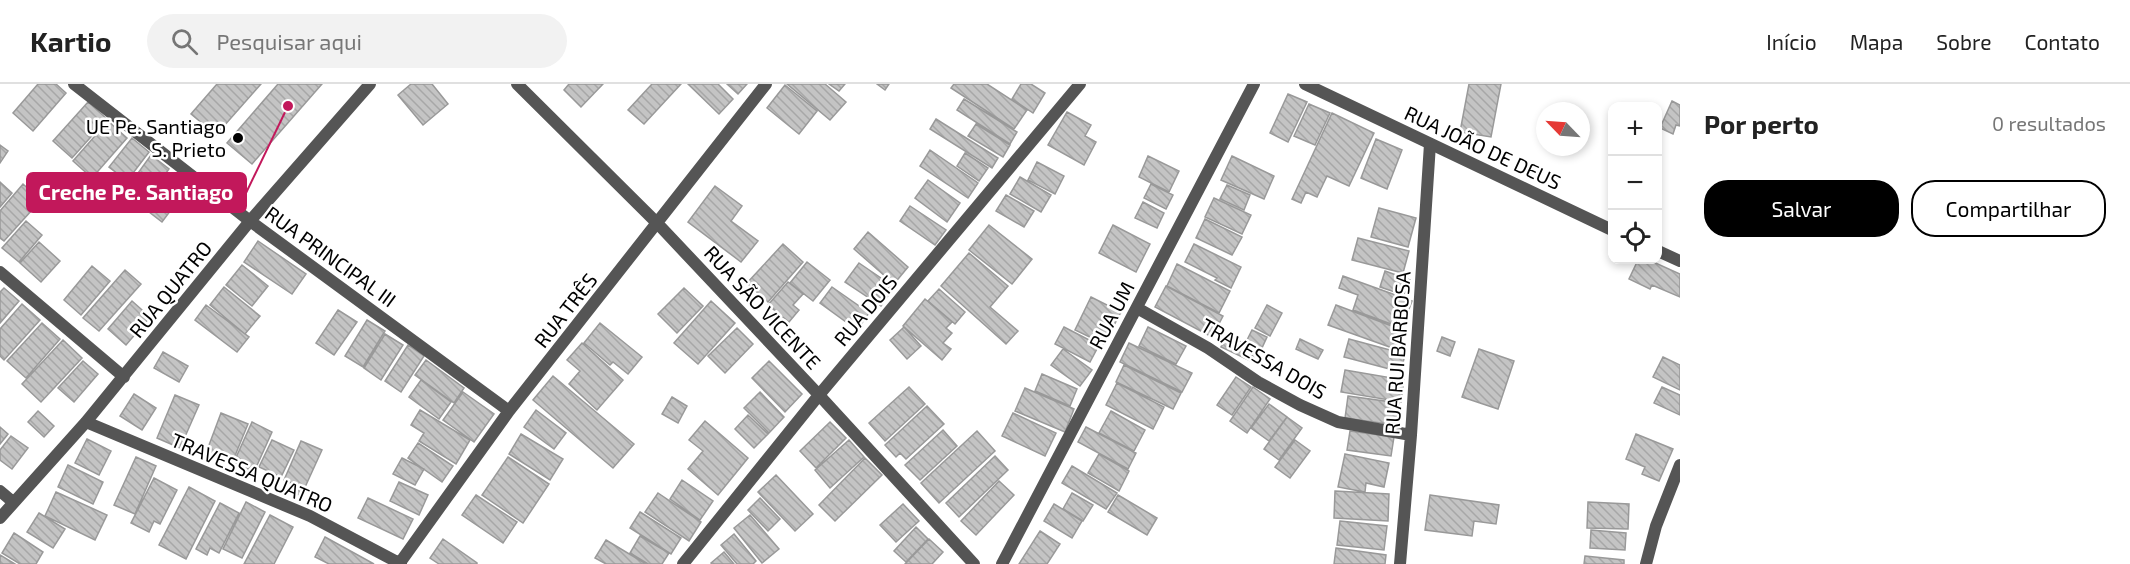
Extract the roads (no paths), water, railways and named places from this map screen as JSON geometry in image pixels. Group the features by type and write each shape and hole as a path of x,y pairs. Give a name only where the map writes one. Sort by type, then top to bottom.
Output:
{"street":[{"name":"RUA PRINCIPAL III","path":"74,84 250,221 509,411"},
{"name":"RUA QUATRO","path":"0,518 86,422 250,221 370,84"},
{"name":"RUA SÃO VICENTE","path":"517,84 657,224 819,395 974,564"},
{"name":"RUA TRÊS","path":"400,564 509,411 766,84"},
{"name":"RUA DOIS","path":"683,564 819,395 1080,84"},
{"name":"RUA UM","path":"1002,564 1254,84"},
{"name":"RUA JOÃO DE DEUS","path":"1305,84 1608,228"},
{"name":"RUA RUI BARBOSA","path":"1400,564 1430,144"},
{"path":"1662,253 1680,261"},
{"path":"0,272 124,377"},
{"name":"TRAVESSA DOIS","path":"1137,308 1208,348 1258,382 1300,405 1338,422 1411,435"},
{"name":"TRAVESSA QUATRO","path":"86,422 310,516 400,564"},
{"path":"1646,564 1656,526 1680,465"},
{"path":"0,491 13,502"}],"place":[{"name":"Creche Pe. Santiago","path":"288,106"},
{"name":"UE Pe. Santiago S. Prieto","path":"238,138"}]}
